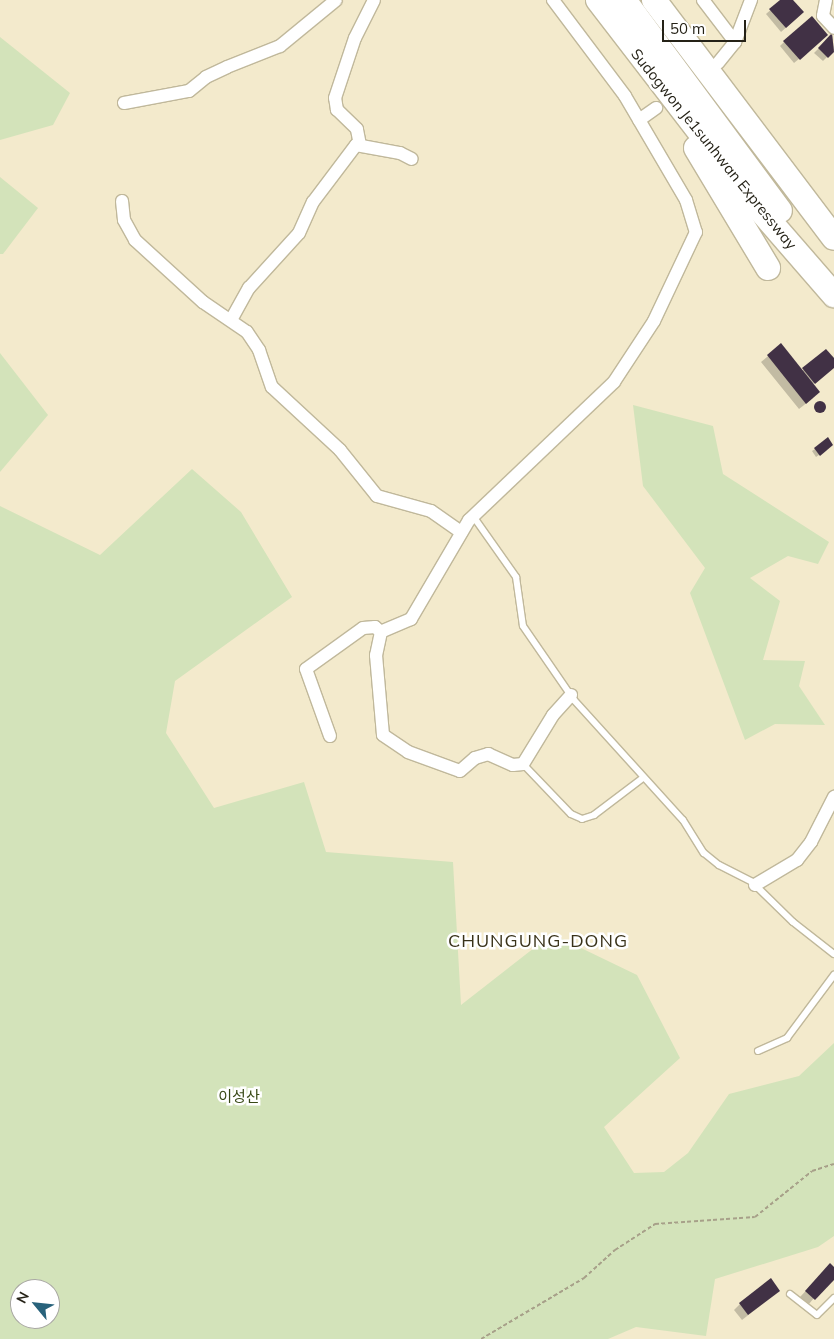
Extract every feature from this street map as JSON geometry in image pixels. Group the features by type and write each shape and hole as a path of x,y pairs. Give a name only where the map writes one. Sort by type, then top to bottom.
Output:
{"highway":[{"name":"Sudogwon Je1sunhwan Expressway","path":"598,0 660,99 834,295"},
{"path":"624,0 834,287"},
{"path":"654,0 834,238"},
{"path":"660,99 702,160 768,268"}],"street":[{"path":"124,102 189,91 213,74 280,46 336,0"},
{"path":"360,145 358,129 337,110 335,98 355,38 374,0"},
{"path":"381,632 411,619 461,532 473,516 614,382 654,321 686,259 696,232 694,218 625,96 553,0"},
{"path":"703,0 735,42"},
{"path":"718,63 735,42 751,0"},
{"path":"826,0 823,16 834,28"},
{"path":"639,120 660,99"},
{"path":"231,320 249,288 299,234 313,202 338,166 356,145 400,152 412,159"},
{"path":"122,201 124,220 135,240 203,302 247,332 259,350 272,388 340,450 376,496 431,511 461,532"},
{"path":"330,736 306,669 363,628 375,627 381,632"},
{"path":"381,632 376,655 383,736 415,755 460,771 475,758 488,754 513,765 523,764 553,715 571,695"},
{"path":"755,885 797,860 811,842 834,797"}],"lane":[{"path":"473,516 516,577 523,626 571,695 642,778 683,820 704,853 755,885 793,922 834,954"},
{"path":"523,764 571,814 582,819 594,815 642,778"},
{"path":"758,1050 787,1038 834,974"},
{"path":"790,1294 817,1315 834,1298"}],"path":[{"path":"481,1339 576,1284 631,1238 654,1224 730,1221 755,1217 812,1171 834,1164"}],"green space":[{"path":"0,37 70,93 53,125 0,140"},
{"path":"0,177 38,208 3,254 0,254"},
{"path":"0,353 48,415 0,472"},
{"path":"633,405 713,426 723,474 829,542 818,564 788,556 750,578 780,601 763,660 805,661 799,686 825,725 775,724 745,740 690,593 705,568 643,486"},
{"name":"이성산","path":"192,469 241,512 292,597 175,681 166,733 214,808 304,782 326,852 453,862 461,1005 552,934 637,975 680,1058 604,1127 634,1173 664,1172 688,1153 729,1094 799,1076 834,1043 834,1236 818,1247 715,1279 706,1336 636,1327 608,1339 0,1339 0,506 100,555"}],"building":[{"path":"780,0 793,0 804,12 786,28 769,9"},
{"path":"812,16 828,35 800,60 783,41"},
{"path":"832,33 834,52 828,58 818,48"},
{"path":"781,343 820,392 806,404 767,355"},
{"path":"826,349 834,358 834,368 815,384 802,368"},
{"path":"820,401 826,407 820,413 814,407"},
{"path":"828,437 833,445 820,456 814,448"},
{"path":"830,1263 834,1267 834,1280 815,1300 805,1291"},
{"path":"771,1278 780,1291 748,1315 739,1303"}],"district":[{"name":"CHUNGUNG-DONG","path":"538,941"}]}
